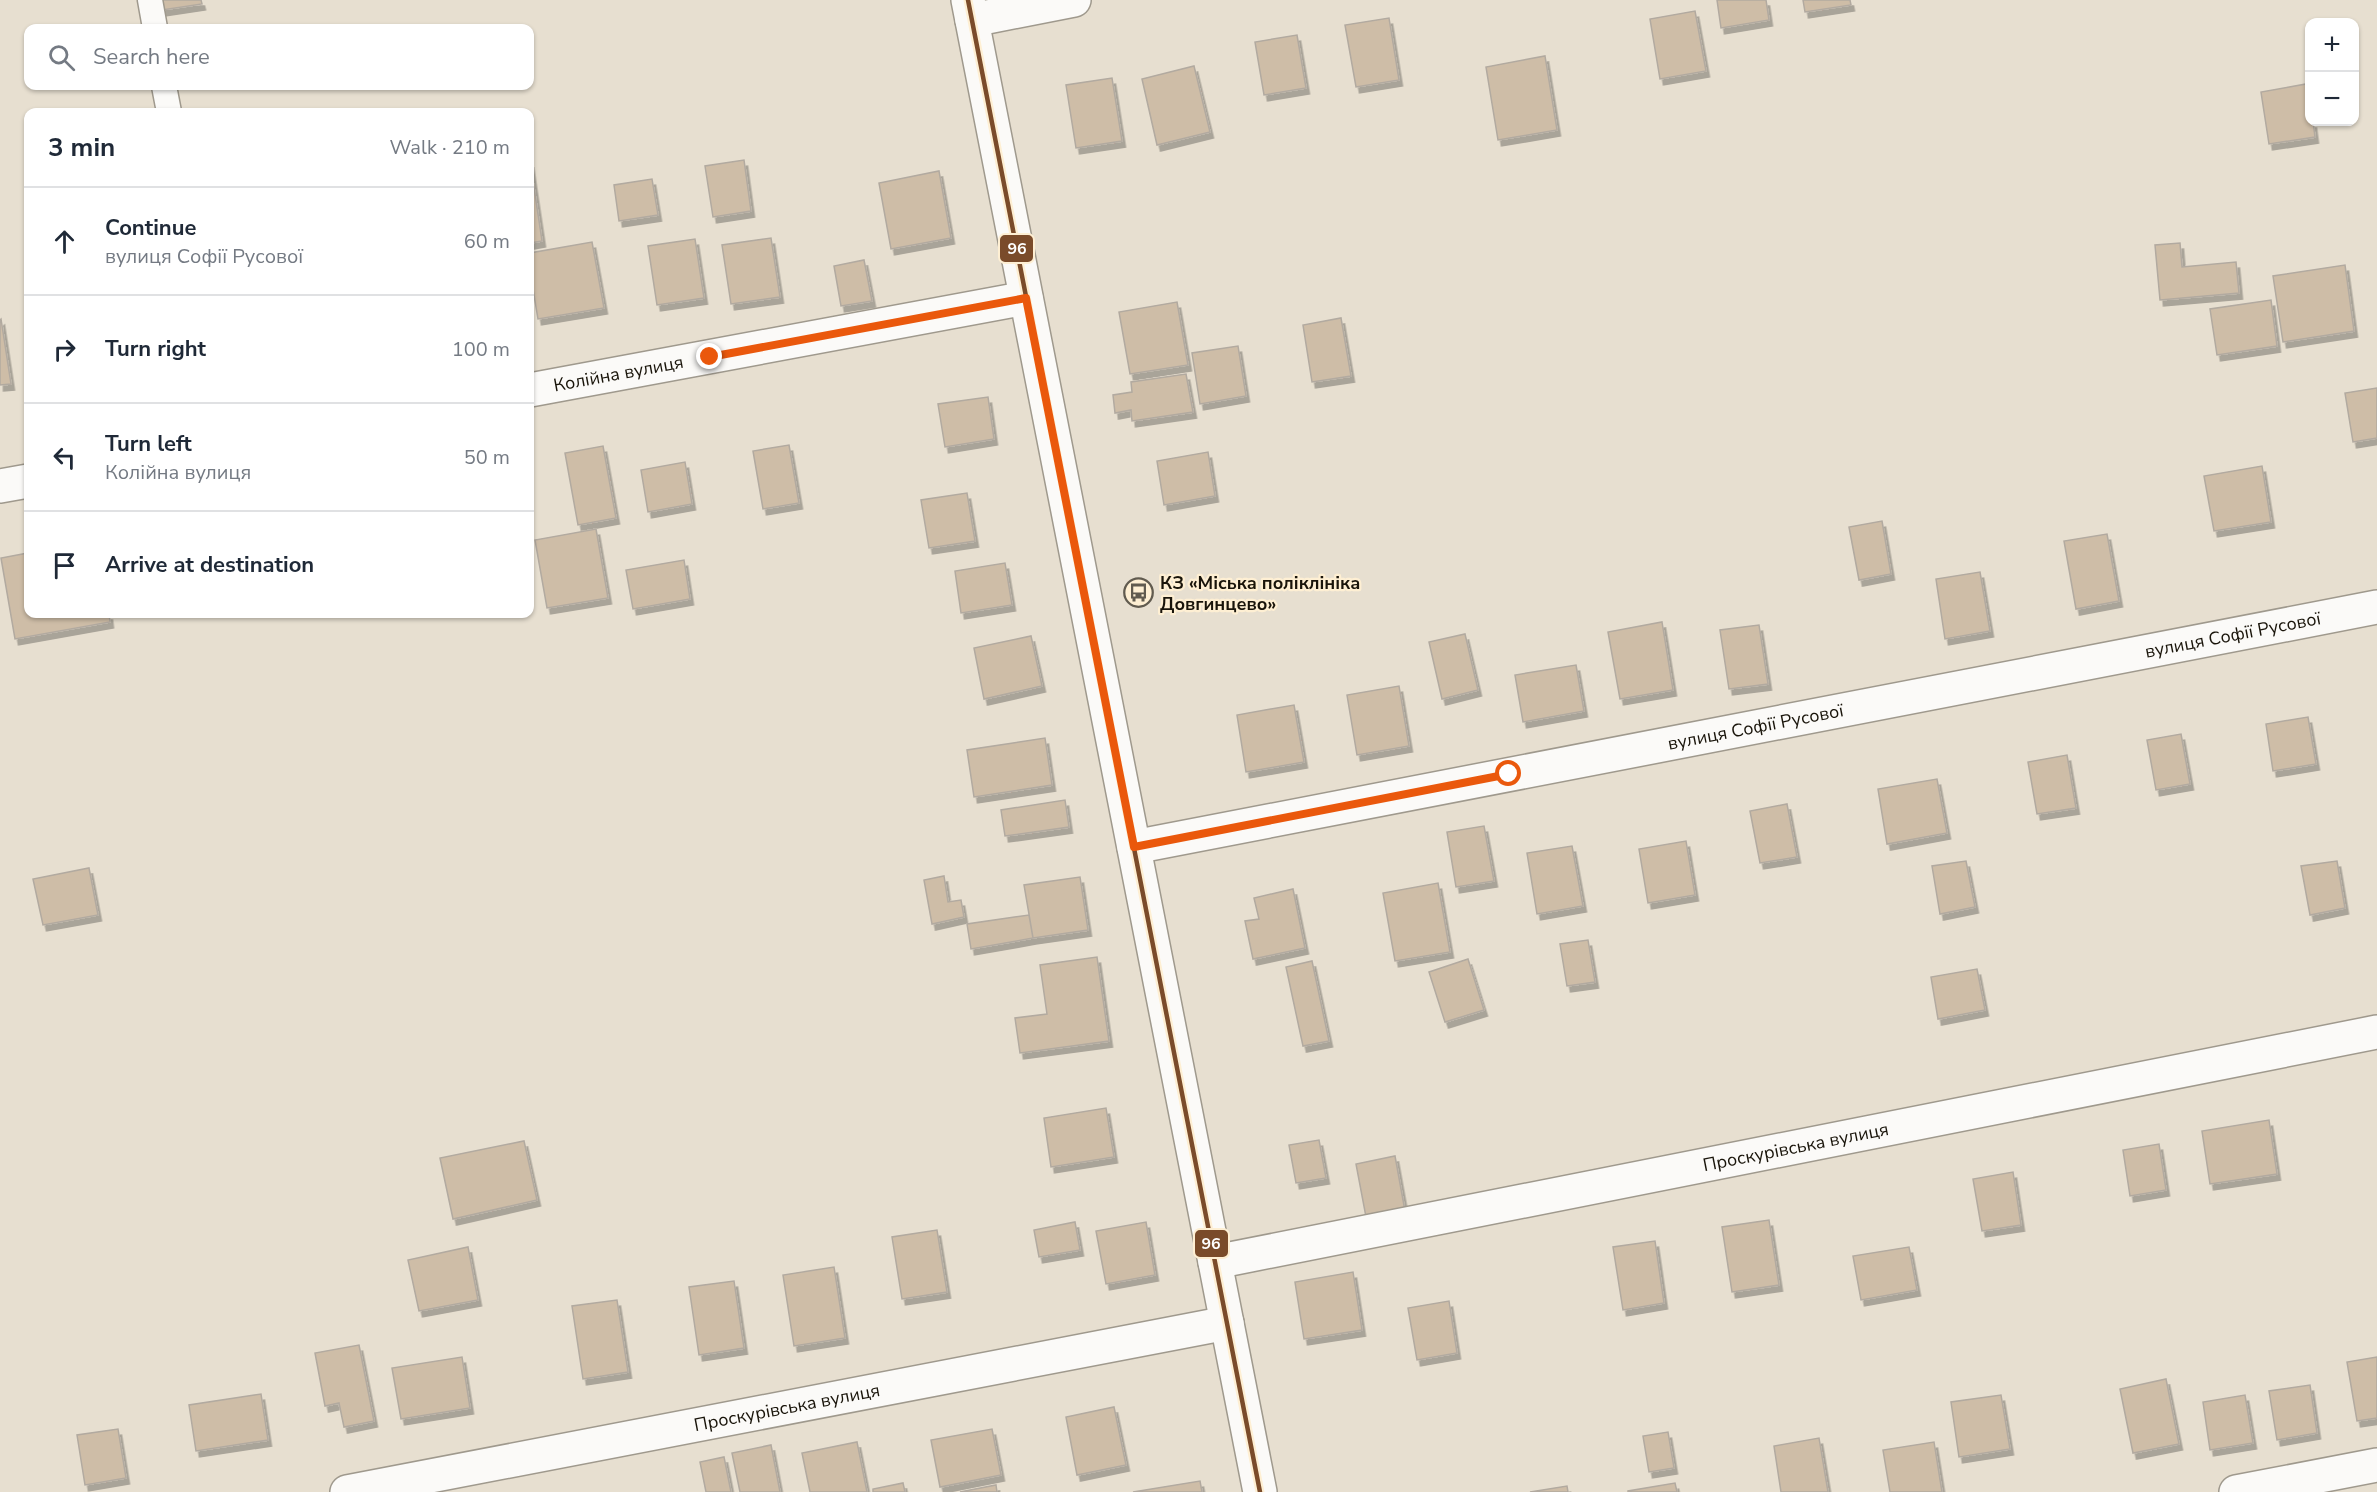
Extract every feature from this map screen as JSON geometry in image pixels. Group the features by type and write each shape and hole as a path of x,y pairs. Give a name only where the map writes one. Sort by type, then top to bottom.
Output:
{"street":[{"path":"1074,0 970,10 1260,1492"},
{"name":"Колійна вулиця","path":"534,389 1026,298"},
{"path":"0,486 24,482"},
{"name":"вулиця Софії Русової","path":"1134,847 2377,607"},
{"name":"Проскурівська вулиця","path":"1215,1262 2377,1032"},
{"name":"Проскурівська вулиця","path":"347,1492 1227,1323"},
{"path":"2236,1492 2377,1465"}],"lane":[{"path":"150,0 154,24"},
{"path":"166,90 168,108"}],"building":[{"path":"161,0 201,0 202,4 162,10"},
{"path":"1717,0 1766,0 1769,20 1721,28"},
{"path":"1803,0 1850,0 1851,5 1805,12"},
{"path":"1695,11 1706,71 1660,79 1650,19"},
{"path":"1389,18 1399,80 1356,87 1345,25"},
{"path":"1297,35 1306,88 1264,95 1255,42"},
{"path":"1545,56 1557,130 1498,140 1486,67"},
{"path":"1194,66 1210,132 1157,145 1142,79"},
{"path":"1112,78 1122,141 1076,148 1066,85"},
{"path":"2305,84 2305,126 2314,126 2315,137 2269,144 2261,92"},
{"path":"744,160 751,211 713,217 705,166"},
{"path":"939,171 951,238 891,249 879,183"},
{"path":"652,179 658,215 619,221 614,185"},
{"path":"534,188 542,241 534,242"},
{"path":"771,238 780,297 731,304 722,245"},
{"path":"695,239 704,298 657,305 648,246"},
{"path":"592,242 604,308 538,319 534,295 534,252"},
{"path":"2180,243 2182,267 2236,262 2239,293 2160,300 2155,245"},
{"path":"864,260 872,301 841,306 834,266"},
{"path":"2345,265 2354,331 2283,342 2273,276"},
{"path":"2271,300 2277,346 2217,355 2210,309"},
{"path":"1177,302 1188,365 1130,374 1119,312"},
{"path":"1341,318 1351,376 1312,382 1303,325"},
{"path":"0,320 11,384 0,385"},
{"path":"1238,346 1246,396 1200,404 1192,353"},
{"path":"1186,374 1193,412 1132,421 1131,410 1115,413 1113,395 1132,392 1131,382"},
{"path":"2377,388 2377,438 2353,442 2345,393"},
{"path":"988,397 994,439 945,447 938,404"},
{"path":"789,445 799,503 763,509 753,451"},
{"path":"603,446 616,518 578,525 565,453"},
{"path":"1208,452 1215,496 1164,505 1157,461"},
{"path":"685,462 692,504 648,512 641,470"},
{"path":"2262,466 2271,522 2214,531 2204,476"},
{"path":"967,493 975,541 929,548 921,500"},
{"path":"1882,521 1891,574 1859,580 1849,527"},
{"path":"596,529 608,598 547,608 535,540"},
{"path":"2107,534 2119,601 2076,609 2064,541"},
{"path":"24,554 24,618 110,618 110,622 15,639 1,558"},
{"path":"684,560 690,599 633,609 626,570"},
{"path":"1005,563 1012,605 961,613 955,571"},
{"path":"1980,572 1990,631 1945,639 1936,579"},
{"path":"1662,622 1673,690 1620,699 1608,632"},
{"path":"1759,625 1768,684 1729,689 1720,630"},
{"path":"1465,634 1478,690 1442,699 1429,642"},
{"path":"1031,636 1042,686 984,699 974,648"},
{"path":"1576,665 1584,711 1523,722 1515,675"},
{"path":"1399,686 1409,746 1357,755 1347,695"},
{"path":"1294,705 1304,762 1246,772 1237,715"},
{"path":"2308,717 2316,764 2273,771 2266,724"},
{"path":"2181,734 2190,784 2156,790 2147,740"},
{"path":"1045,738 1052,785 974,797 967,750"},
{"path":"2067,755 2076,808 2037,814 2028,762"},
{"path":"1937,779 1947,833 1887,844 1878,789"},
{"path":"1065,800 1069,827 1005,836 1001,810"},
{"path":"1787,804 1797,857 1760,863 1750,811"},
{"path":"1484,826 1494,881 1456,887 1447,832"},
{"path":"1686,841 1695,895 1648,903 1639,849"},
{"path":"1572,846 1583,906 1537,914 1527,853"},
{"path":"1966,861 1975,907 1940,914 1932,866"},
{"path":"2337,861 2345,908 2310,915 2301,866"},
{"path":"89,868 98,915 43,925 33,879"},
{"path":"944,876 948,902 961,900 964,917 932,924 924,880"},
{"path":"1080,877 1088,930 1033,938 1024,885"},
{"path":"1438,883 1450,952 1395,961 1383,893"},
{"path":"1293,889 1305,948 1253,959 1245,921 1259,919 1254,898"},
{"path":"1029,915 1033,938 971,949 967,924"},
{"path":"1588,940 1595,982 1567,986 1560,944"},
{"path":"1097,957 1109,1041 1020,1053 1015,1018 1047,1014 1040,965"},
{"path":"1468,959 1484,1010 1445,1022 1429,972"},
{"path":"1312,961 1329,1041 1303,1046 1286,967"},
{"path":"1977,969 1985,1010 1938,1019 1931,977"},
{"path":"1106,1108 1114,1157 1051,1167 1044,1118"},
{"path":"2269,1120 2277,1174 2210,1184 2202,1131"},
{"path":"1319,1140 1326,1178 1296,1183 1289,1145"},
{"path":"524,1141 537,1200 453,1219 440,1158"},
{"path":"2159,1144 2166,1190 2130,1196 2123,1150"},
{"path":"1395,1156 1405,1211 1366,1217 1356,1164"},
{"path":"2013,1172 2021,1225 1982,1231 1973,1179"},
{"path":"1769,1220 1779,1285 1732,1292 1722,1227"},
{"path":"1075,1222 1080,1250 1039,1257 1034,1230"},
{"path":"1146,1222 1155,1275 1106,1284 1096,1231"},
{"path":"937,1230 947,1292 902,1299 892,1237"},
{"path":"1655,1241 1664,1303 1623,1310 1613,1247"},
{"path":"468,1247 478,1300 419,1311 408,1260"},
{"path":"1909,1247 1917,1290 1861,1300 1853,1256"},
{"path":"834,1267 845,1338 794,1346 783,1275"},
{"path":"1353,1272 1362,1330 1304,1339 1295,1282"},
{"path":"734,1281 744,1348 699,1355 689,1287"},
{"path":"617,1300 628,1372 583,1379 572,1306"},
{"path":"1449,1301 1457,1353 1417,1360 1408,1308"},
{"path":"359,1345 374,1421 344,1427 339,1403 325,1406 315,1353"},
{"path":"462,1357 470,1408 401,1419 392,1368"},
{"path":"2377,1357 2377,1418 2357,1421 2347,1362"},
{"path":"2166,1379 2179,1444 2133,1453 2120,1389"},
{"path":"2310,1385 2317,1433 2277,1440 2269,1391"},
{"path":"261,1394 268,1440 196,1451 189,1405"},
{"path":"2001,1395 2010,1449 1959,1457 1951,1402"},
{"path":"2245,1395 2253,1443 2210,1450 2203,1402"},
{"path":"1114,1407 1126,1465 1077,1475 1066,1417"},
{"path":"118,1429 126,1478 85,1485 77,1435"},
{"path":"992,1429 1001,1475 940,1487 931,1440"},
{"path":"1668,1432 1674,1468 1649,1472 1643,1436"},
{"path":"1819,1438 1828,1492 1781,1492 1774,1446"},
{"path":"857,1442 867,1492 810,1492 802,1453"},
{"path":"1934,1442 1942,1492 1890,1492 1883,1450"},
{"path":"771,1445 780,1492 740,1492 732,1453"},
{"path":"724,1457 731,1492 706,1492 700,1462"},
{"path":"1200,1481 1202,1492 1133,1492"},
{"path":"903,1483 905,1492 873,1492 873,1489"},
{"path":"1675,1483 1677,1492 1628,1492 1628,1491"},
{"path":"996,1485 997,1492 960,1492"},
{"path":"1567,1486 1568,1492 1530,1492"}],"transit line":[{"name":"96","path":"968,0 1260,1492"}],"place":[{"name":"КЗ «Міська поліклініка Довгинцево»","path":"1139,593"}],"route":[{"path":"710,357 1026,298 1134,847 1509,774"}]}
